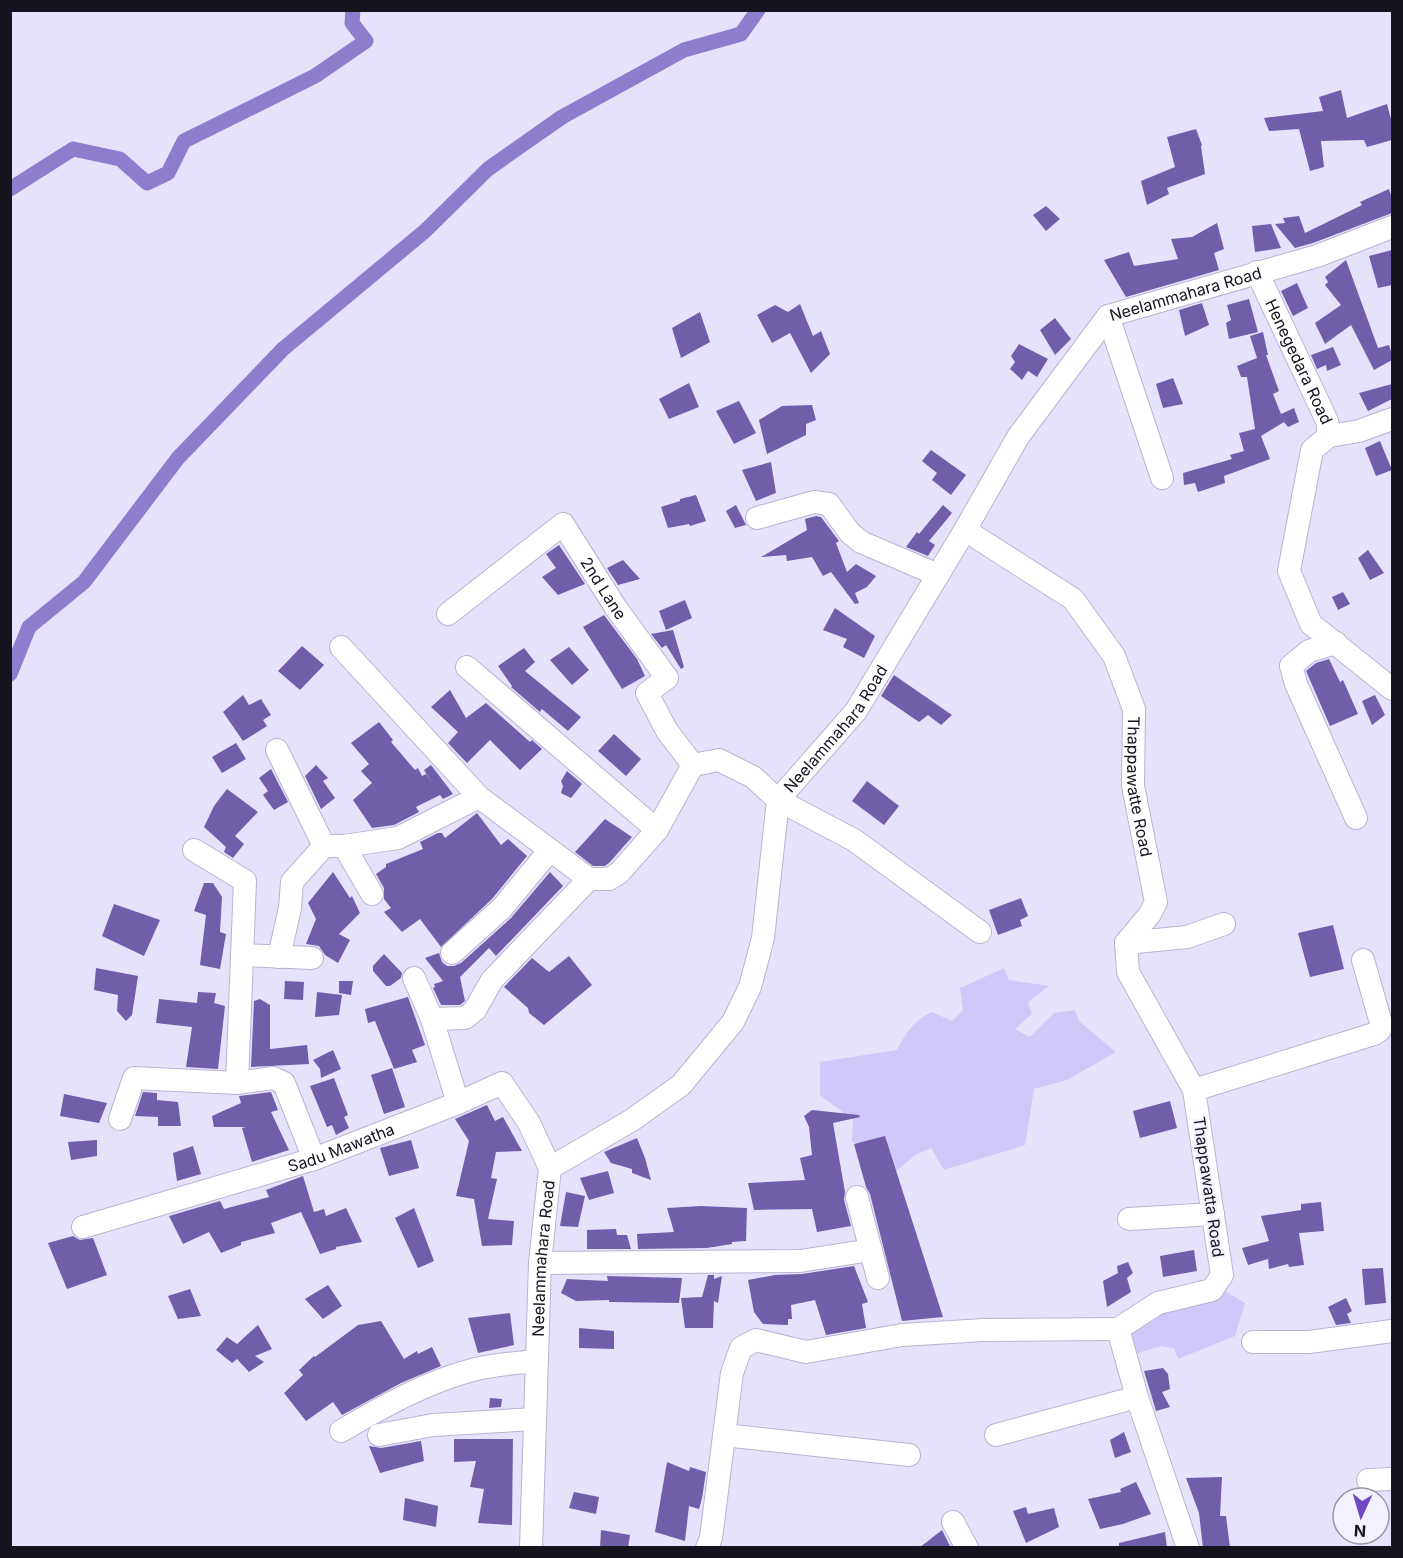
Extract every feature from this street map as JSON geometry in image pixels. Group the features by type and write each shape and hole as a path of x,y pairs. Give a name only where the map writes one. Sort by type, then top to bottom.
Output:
{"street":[{"name":"Neelammahara Road","path":"531,1548 540,1263 550,1168 632,1120 681,1085 733,1022 750,987 763,938 778,800 856,711 1018,437 1108,316 1317,256 1392,227"},
{"name":"Henegedara Road","path":"1257,272 1327,421 1329,436 1312,450 1289,571 1311,624 1392,689"},
{"path":"1108,316 1162,478"},
{"path":"1329,436 1359,431 1392,419"},
{"path":"757,518 814,502 829,504 850,533 861,542 938,575"},
{"name":"2nd Lane","path":"448,614 563,524 616,608 667,678 647,693 667,731 693,765"},
{"name":"Thappawatte Road","path":"965,530 1073,599 1114,656 1134,709 1133,786 1156,902 1150,914 1126,943"},
{"path":"1336,643 1309,651 1291,666 1296,684 1356,818"},
{"path":"342,646 479,797 589,879 609,879 619,873 657,830 693,765 718,760 753,777 778,800 854,840 980,932"},
{"path":"467,667 657,830"},
{"path":"277,750 334,846 372,894"},
{"path":"279,957 290,908 292,882 334,846 398,838 479,797"},
{"path":"194,850 245,881 237,1083"},
{"path":"452,952 502,908 550,850"},
{"path":"432,1019 465,1018 475,1010 492,980 589,879"},
{"path":"1224,924 1187,937 1126,943 1128,972 1194,1090 1374,1034 1380,1030 1381,1023 1363,960"},
{"path":"242,955 312,958"},
{"path":"414,978 432,1019 458,1103"},
{"path":"120,1119 134,1078 237,1083 273,1078 284,1083 314,1159"},
{"name":"Sadu Mawatha","path":"83,1227 314,1159 458,1103 502,1083 529,1123 550,1168"},
{"name":"Thappawatta Road","path":"1118,1329 1158,1303 1212,1290 1222,1275 1194,1090"},
{"path":"857,1197 878,1278"},
{"path":"1129,1219 1213,1214"},
{"path":"540,1263 800,1261 871,1250"},
{"path":"707,1548 711,1538 732,1373 741,1348 756,1340 806,1352 902,1335 984,1330 1118,1329 1137,1397 1188,1548"},
{"path":"1253,1342 1309,1342 1392,1331"},
{"path":"341,1431 393,1401 442,1380 478,1368 537,1361"},
{"path":"996,1435 1137,1397"},
{"path":"379,1435 432,1425 535,1419"},
{"path":"724,1435 909,1455"},
{"path":"1368,1480 1392,1479"},
{"path":"952,1522 968,1548"}],"shaded area":[{"path":"1004,968 1009,980 1049,986 1028,1002 1032,1014 1015,1029 1030,1037 1054,1013 1075,1010 1079,1021 1116,1052 1067,1080 1034,1089 1025,1145 944,1170 931,1148 915,1155 894,1173 884,1146 852,1142 853,1120 820,1095 820,1062 897,1050 912,1027 926,1015 932,1012 952,1021 963,1010 960,988"},
{"path":"1220,1288 1245,1303 1235,1336 1178,1359 1174,1348 1161,1346 1132,1355 1128,1331 1162,1305"}],"building":[{"path":"1341,90 1347,118 1387,104 1392,123 1392,140 1367,147 1364,140 1321,141 1324,167 1310,171 1299,129 1269,131 1264,118 1323,111 1319,97"},
{"path":"1196,129 1202,145 1205,174 1167,188 1169,194 1147,205 1141,181 1175,167 1167,137"},
{"path":"1389,189 1392,198 1392,213 1313,243 1295,248 1275,224 1285,223 1283,218 1299,216 1305,233 1362,205 1360,202"},
{"path":"1046,206 1060,219 1046,231 1033,215"},
{"path":"1217,223 1224,249 1214,253 1219,270 1126,297 1104,260 1129,252 1134,266 1178,259 1171,239 1192,237"},
{"path":"1271,224 1281,248 1255,252 1252,226"},
{"path":"1392,250 1392,285 1378,288 1369,256"},
{"path":"1346,260 1378,348 1389,345 1392,355 1392,360 1374,370 1351,325 1325,344 1315,323 1341,305 1325,285 1328,282 1325,277"},
{"path":"1297,283 1308,308 1293,316 1281,291"},
{"path":"1249,299 1258,332 1229,339 1226,323 1231,320 1227,305"},
{"path":"1202,303 1209,325 1185,336 1179,310"},
{"path":"800,304 813,336 821,331 830,354 811,373 790,333 772,343 757,315 775,305 788,312"},
{"path":"700,312 710,342 681,358 672,328"},
{"path":"1055,318 1071,339 1055,355 1040,330"},
{"path":"1263,332 1268,355 1266,355 1279,391 1273,394 1281,414 1294,408 1299,422 1288,427 1284,422 1261,436 1270,459 1224,476 1225,483 1198,492 1195,483 1184,485 1183,473 1232,459 1230,455 1244,451 1239,433 1255,429 1247,377 1241,377 1237,366 1257,358 1250,336"},
{"path":"1019,344 1048,359 1037,377 1028,371 1022,380 1010,369 1015,362 1011,356"},
{"path":"1333,347 1341,365 1327,371 1326,365 1317,369 1311,355"},
{"path":"1173,378 1183,404 1163,408 1156,384"},
{"path":"689,383 699,407 669,419 659,399"},
{"path":"1392,384 1392,399 1368,411 1359,393"},
{"path":"739,401 756,433 734,444 716,411"},
{"path":"812,405 816,420 806,424 806,435 767,454 759,420 782,406"},
{"path":"1380,441 1392,470 1376,476 1365,448"},
{"path":"931,450 966,475 951,495 932,480 937,473 922,461"},
{"path":"771,462 776,493 756,501 742,470"},
{"path":"696,495 706,521 690,526 689,524 668,528 661,507"},
{"path":"736,505 746,525 735,528 726,511"},
{"path":"943,505 952,513 929,541 935,545 928,556 906,547 917,532 919,534"},
{"path":"821,517 839,541 836,543 847,572 856,564 876,576 867,587 855,593 859,603 855,604 831,572 823,576 812,557 787,561 786,555 761,557 807,530 805,519"},
{"path":"559,545 585,584 558,595 542,577 556,568 546,554"},
{"path":"1368,550 1384,573 1370,580 1358,558"},
{"path":"623,560 640,579 618,585 607,568"},
{"path":"1343,592 1350,604 1338,610 1332,597"},
{"path":"685,600 692,618 666,630 659,611"},
{"path":"835,608 875,636 864,658 843,647 847,639 823,630"},
{"path":"604,615 637,659 645,676 622,689 583,627"},
{"path":"673,630 684,667 681,669 666,645 662,648 651,634"},
{"path":"302,646 324,665 300,690 278,671"},
{"path":"569,647 589,670 572,685 550,660"},
{"path":"524,648 535,662 525,671 581,717 568,731 542,709 540,712 511,687 498,666"},
{"path":"1329,659 1340,682 1343,680 1358,714 1330,726 1306,671 1316,663"},
{"path":"894,675 952,715 941,725 928,715 919,722 881,696"},
{"path":"450,690 466,718 486,703 530,742 532,740 542,749 520,770 490,740 467,763 448,743 458,732 431,707"},
{"path":"243,695 249,705 261,699 271,715 263,720 267,726 243,741 223,712"},
{"path":"1375,695 1385,715 1372,725 1362,701"},
{"path":"379,722 393,740 391,742 415,770 418,768 422,776 426,774 432,783 424,770 431,765 453,794 443,799 440,795 416,807 419,812 394,825 372,828 353,800 372,783 361,771 369,764 351,743"},
{"path":"614,734 641,759 626,776 598,751"},
{"path":"236,743 246,759 222,773 212,757"},
{"path":"316,765 328,778 323,781 335,798 321,809 305,776"},
{"path":"271,769 288,802 274,810 263,795 268,791 259,778"},
{"path":"567,771 582,784 571,798 561,793 563,786 561,781"},
{"path":"867,781 899,806 884,825 852,801"},
{"path":"227,789 258,812 235,836 244,844 233,858 224,852 226,847 204,827 214,806"},
{"path":"477,813 501,845 508,839 527,856 492,899 441,947 420,919 402,932 384,912 391,908 384,899 384,888 376,874 386,867 386,864 423,849 420,842 438,833 442,833 445,838"},
{"path":"605,819 632,837 605,866 593,866 575,852"},
{"path":"333,872 350,898 352,896 360,913 339,934 350,940 338,963 325,955 319,946 306,944 316,919 308,903"},
{"path":"550,872 563,886 496,956 489,948 460,977 465,1001 460,1005 441,1005 433,988 434,984 443,981 425,958 439,953 442,962 447,966 461,963 511,918"},
{"path":"204,883 213,883 222,897 220,932 226,934 220,969 200,965 206,915 194,911"},
{"path":"1021,898 1028,916 1020,920 1022,926 998,935 989,910"},
{"path":"114,904 160,920 144,956 102,936"},
{"path":"1333,925 1344,969 1310,977 1298,933"},
{"path":"384,954 402,973 401,978 390,986 386,986 373,971 373,966"},
{"path":"569,956 592,985 544,1025 504,987 532,958 549,972"},
{"path":"96,968 138,976 132,1015 126,1021 117,1011 118,995 94,990"},
{"path":"285,981 304,982 303,1000 284,999"},
{"path":"339,981 353,981 351,995 339,993"},
{"path":"198,992 216,993 214,1003 225,1006 218,1069 186,1067 192,1027 156,1023 159,999 197,1003"},
{"path":"317,992 342,995 339,1015 315,1017"},
{"path":"408,997 425,1045 412,1050 417,1062 394,1069 375,1021 368,1023 365,1009"},
{"path":"260,999 270,1005 270,1049 307,1045 309,1064 251,1067 254,1001"},
{"path":"333,1050 341,1069 321,1078 320,1069 313,1060"},
{"path":"392,1068 405,1107 384,1114 371,1075"},
{"path":"334,1078 348,1115 344,1117 349,1128 336,1135 332,1125 327,1127 310,1086"},
{"path":"143,1092 157,1093 157,1100 178,1102 181,1126 158,1126 158,1117 135,1116"},
{"path":"271,1092 278,1110 271,1112 289,1150 252,1162 242,1128 246,1127 214,1127 212,1116 241,1103 239,1096"},
{"path":"64,1094 107,1103 99,1123 60,1116"},
{"path":"1170,1101 1177,1128 1140,1138 1133,1111"},
{"path":"487,1105 495,1121 503,1117 522,1151 496,1152 491,1178 497,1179 488,1219 514,1221 512,1245 482,1246 474,1199 456,1196 469,1141 455,1119"},
{"path":"812,1110 859,1115 860,1117 833,1123 845,1192 844,1200 851,1226 817,1232 812,1209 754,1210 748,1183 805,1180 800,1158 812,1155 809,1127 804,1116"},
{"path":"885,1136 943,1317 902,1321 870,1194 854,1144"},
{"path":"637,1138 651,1180 632,1173 632,1169 611,1163 604,1152"},
{"path":"97,1140 97,1156 71,1160 68,1142"},
{"path":"411,1140 419,1168 389,1176 380,1148"},
{"path":"193,1146 201,1174 177,1181 173,1153"},
{"path":"608,1171 614,1193 589,1200 580,1178"},
{"path":"303,1176 314,1212 324,1209 326,1216 346,1208 362,1242 336,1247 336,1249 320,1254 301,1212 271,1223 275,1233 241,1242 241,1245 221,1253 209,1232 183,1244 169,1216 220,1201 224,1209 269,1197 266,1190"},
{"path":"566,1192 585,1196 578,1227 560,1226"},
{"path":"1321,1202 1324,1231 1299,1233 1304,1265 1289,1267 1288,1264 1269,1269 1268,1259 1248,1265 1242,1248 1269,1241 1261,1216 1301,1210 1301,1204"},
{"path":"701,1206 747,1208 746,1241 707,1248 638,1249 637,1234 674,1232 667,1208"},
{"path":"414,1208 434,1261 418,1268 395,1218"},
{"path":"616,1229 617,1235 627,1235 631,1249 587,1249 587,1230"},
{"path":"73,1236 80,1240 93,1238 107,1275 67,1289 48,1243"},
{"path":"1194,1250 1197,1271 1163,1277 1160,1256"},
{"path":"1128,1262 1133,1273 1127,1278 1131,1292 1107,1307 1103,1281 1118,1273 1117,1266"},
{"path":"854,1266 868,1302 862,1304 866,1328 826,1335 815,1300 791,1305 792,1319 788,1319 788,1325 763,1324 754,1312 748,1280"},
{"path":"1383,1268 1386,1303 1365,1305 1362,1269"},
{"path":"708,1275 714,1275 714,1279 722,1276 718,1303 714,1301 713,1328 685,1328 681,1298 702,1297"},
{"path":"607,1276 682,1278 679,1303 576,1301 561,1293 567,1279 608,1281"},
{"path":"328,1285 342,1306 323,1319 305,1299"},
{"path":"190,1289 201,1316 178,1319 168,1296"},
{"path":"1346,1298 1352,1311 1347,1314 1351,1323 1336,1325 1328,1307"},
{"path":"510,1313 514,1345 478,1353 468,1318"},
{"path":"381,1321 404,1359 417,1351 418,1354 432,1347 441,1366 401,1383 342,1415 333,1402 306,1421 284,1393 303,1375 299,1370 314,1356 358,1325"},
{"path":"258,1325 272,1349 255,1356 264,1362 249,1372 237,1359 232,1363 216,1350 227,1337 237,1344"},
{"path":"579,1328 614,1331 614,1349 579,1348"},
{"path":"1163,1368 1168,1374 1170,1389 1162,1392 1170,1407 1156,1411 1144,1371"},
{"path":"490,1398 502,1399 501,1407 489,1408"},
{"path":"1124,1432 1131,1452 1115,1458 1110,1440"},
{"path":"454,1439 513,1439 512,1525 478,1523 484,1489 470,1487 476,1461 454,1462"},
{"path":"421,1441 424,1461 380,1473 369,1446 381,1448"},
{"path":"667,1462 689,1471 690,1467 706,1472 699,1509 689,1506 685,1541 655,1532"},
{"path":"1222,1477 1220,1516 1226,1516 1230,1548 1203,1548 1199,1513 1186,1478"},
{"path":"1136,1482 1151,1514 1100,1529 1088,1499 1121,1492 1120,1489"},
{"path":"574,1492 599,1497 596,1514 569,1508"},
{"path":"405,1498 438,1506 436,1527 403,1520"},
{"path":"1026,1507 1028,1514 1054,1508 1059,1527 1026,1543 1013,1511"},
{"path":"601,1530 630,1535 628,1548 600,1548"},
{"path":"942,1530 951,1548 919,1548"},
{"path":"1165,1532 1167,1548 1119,1548 1119,1543"}],"waterway":[{"path":"10,189 73,149 120,159 147,183 168,173 184,141 315,76 366,41 352,23 353,10"},
{"path":"10,674 29,627 84,582 178,458 283,349 425,231 488,169 562,117 684,50 741,34 758,10"}]}
